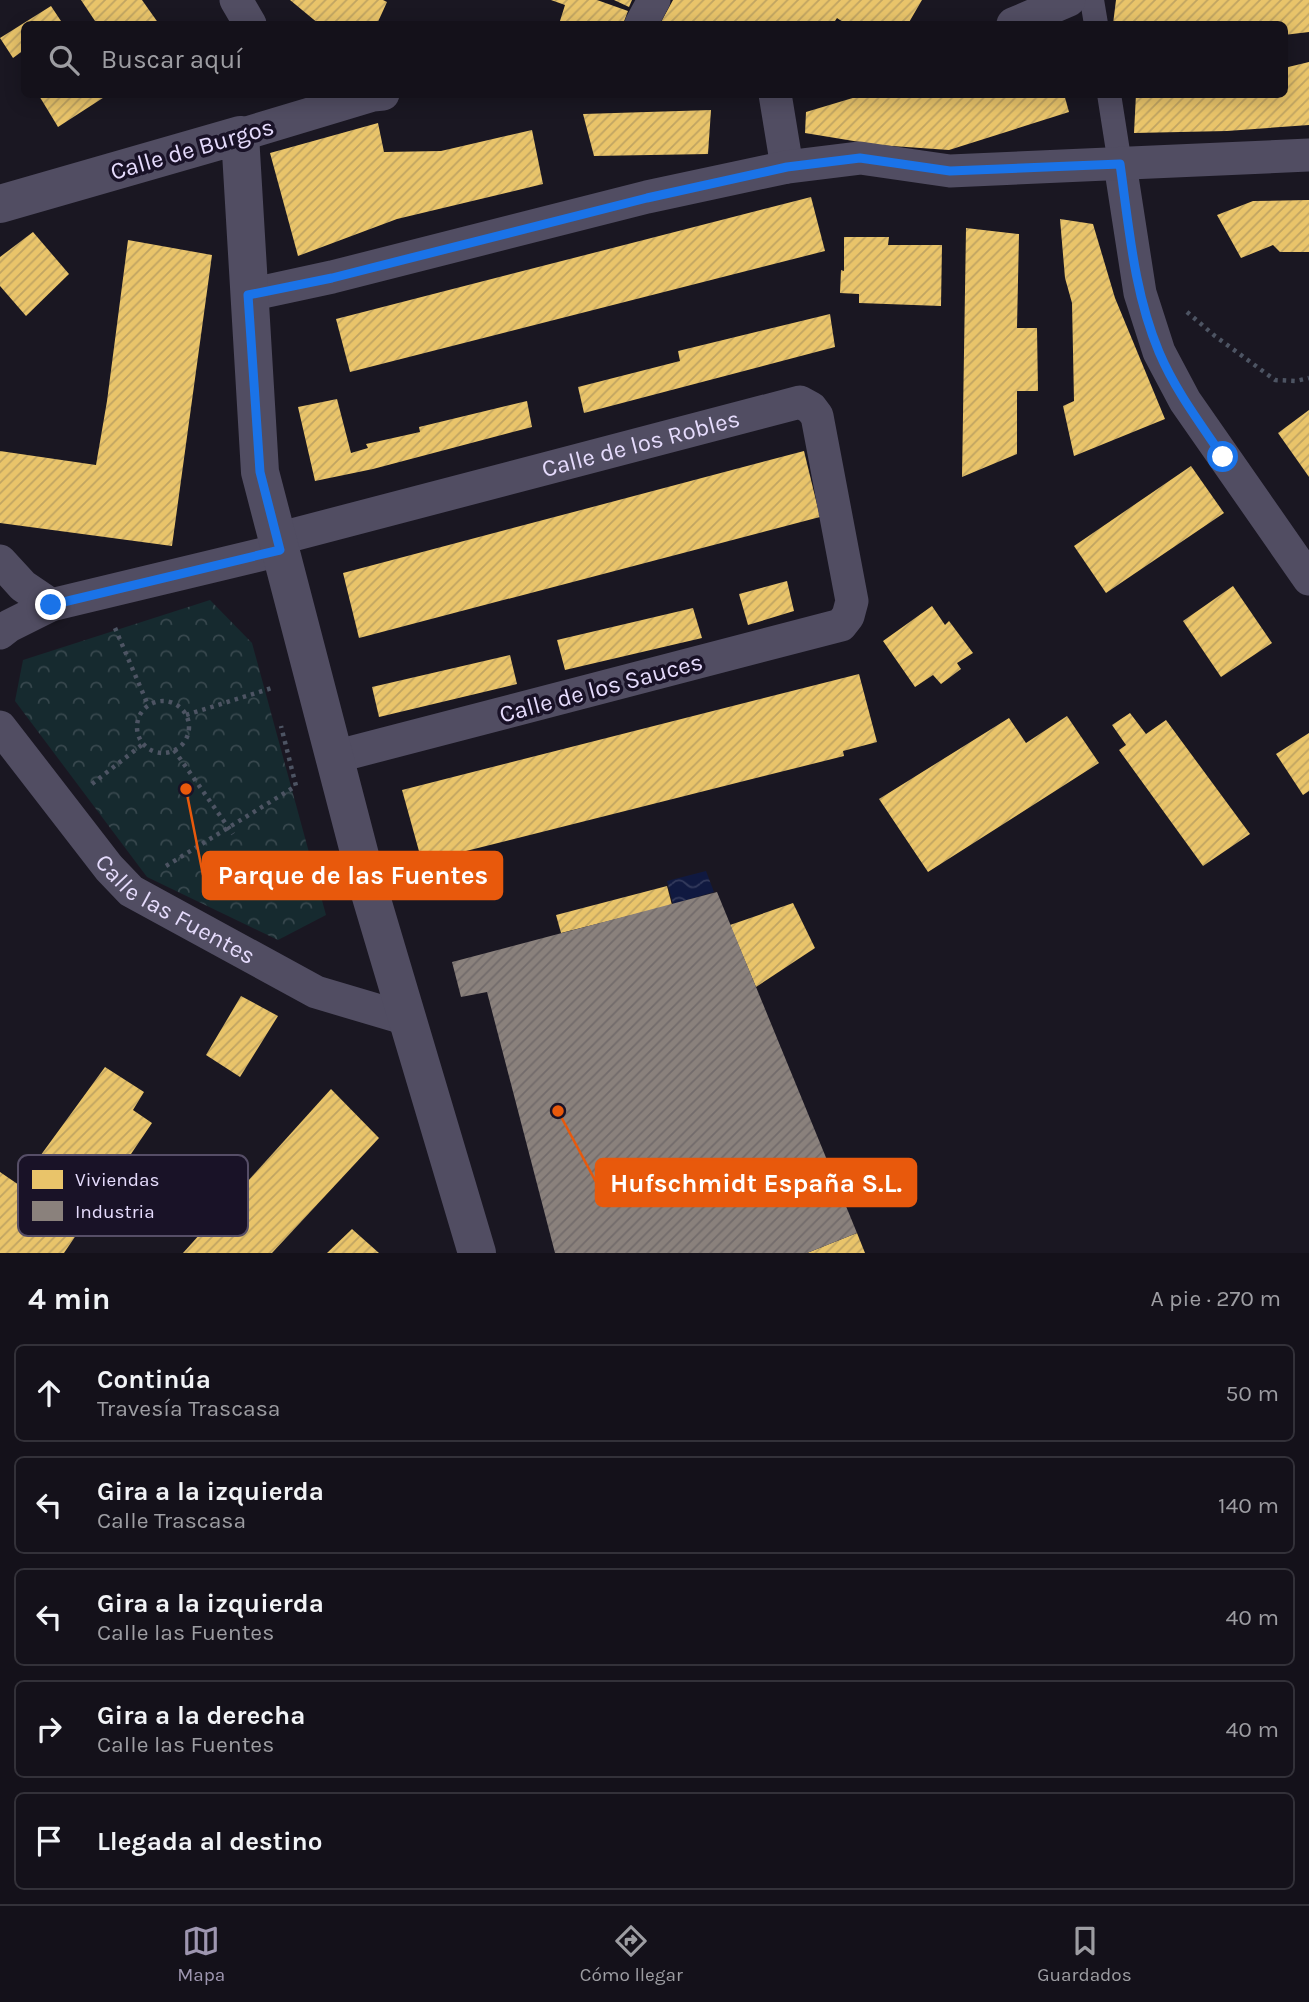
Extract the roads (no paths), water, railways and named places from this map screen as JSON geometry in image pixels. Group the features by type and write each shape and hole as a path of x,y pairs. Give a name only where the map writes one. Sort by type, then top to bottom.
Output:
{"street":[{"path":"643,21 654,0"},
{"path":"998,0 1001,21"},
{"path":"1020,21 1069,0"},
{"path":"1092,0 1096,21"},
{"name":"Calle de Burgos","path":"0,204 8,204 240,135 301,105 351,98"},
{"path":"776,98 787,167"},
{"path":"1110,98 1140,293 1159,352 1185,401 1309,579"},
{"path":"240,135 260,472 369,890 477,1253"},
{"path":"248,295 332,278 647,198 787,167 860,158 950,171 1309,155"},
{"name":"Calle de los Robles","path":"279,544 800,402 811,408 817,416 852,601"},
{"path":"0,633 51,605 279,544"},
{"path":"0,561 23,586 51,605"},
{"name":"Calle de los Sauces","path":"334,757 842,625 852,601"},
{"name":"Calle las Fuentes","path":"0,727 61,808 131,891 316,992 407,1019"}],"water":[{"path":"706,871 714,892 673,904 667,881"}],"place":[{"name":"Parque de las Fuentes","path":"186,789"},
{"name":"Hufschmidt España S.L.","path":"558,1111"}]}
